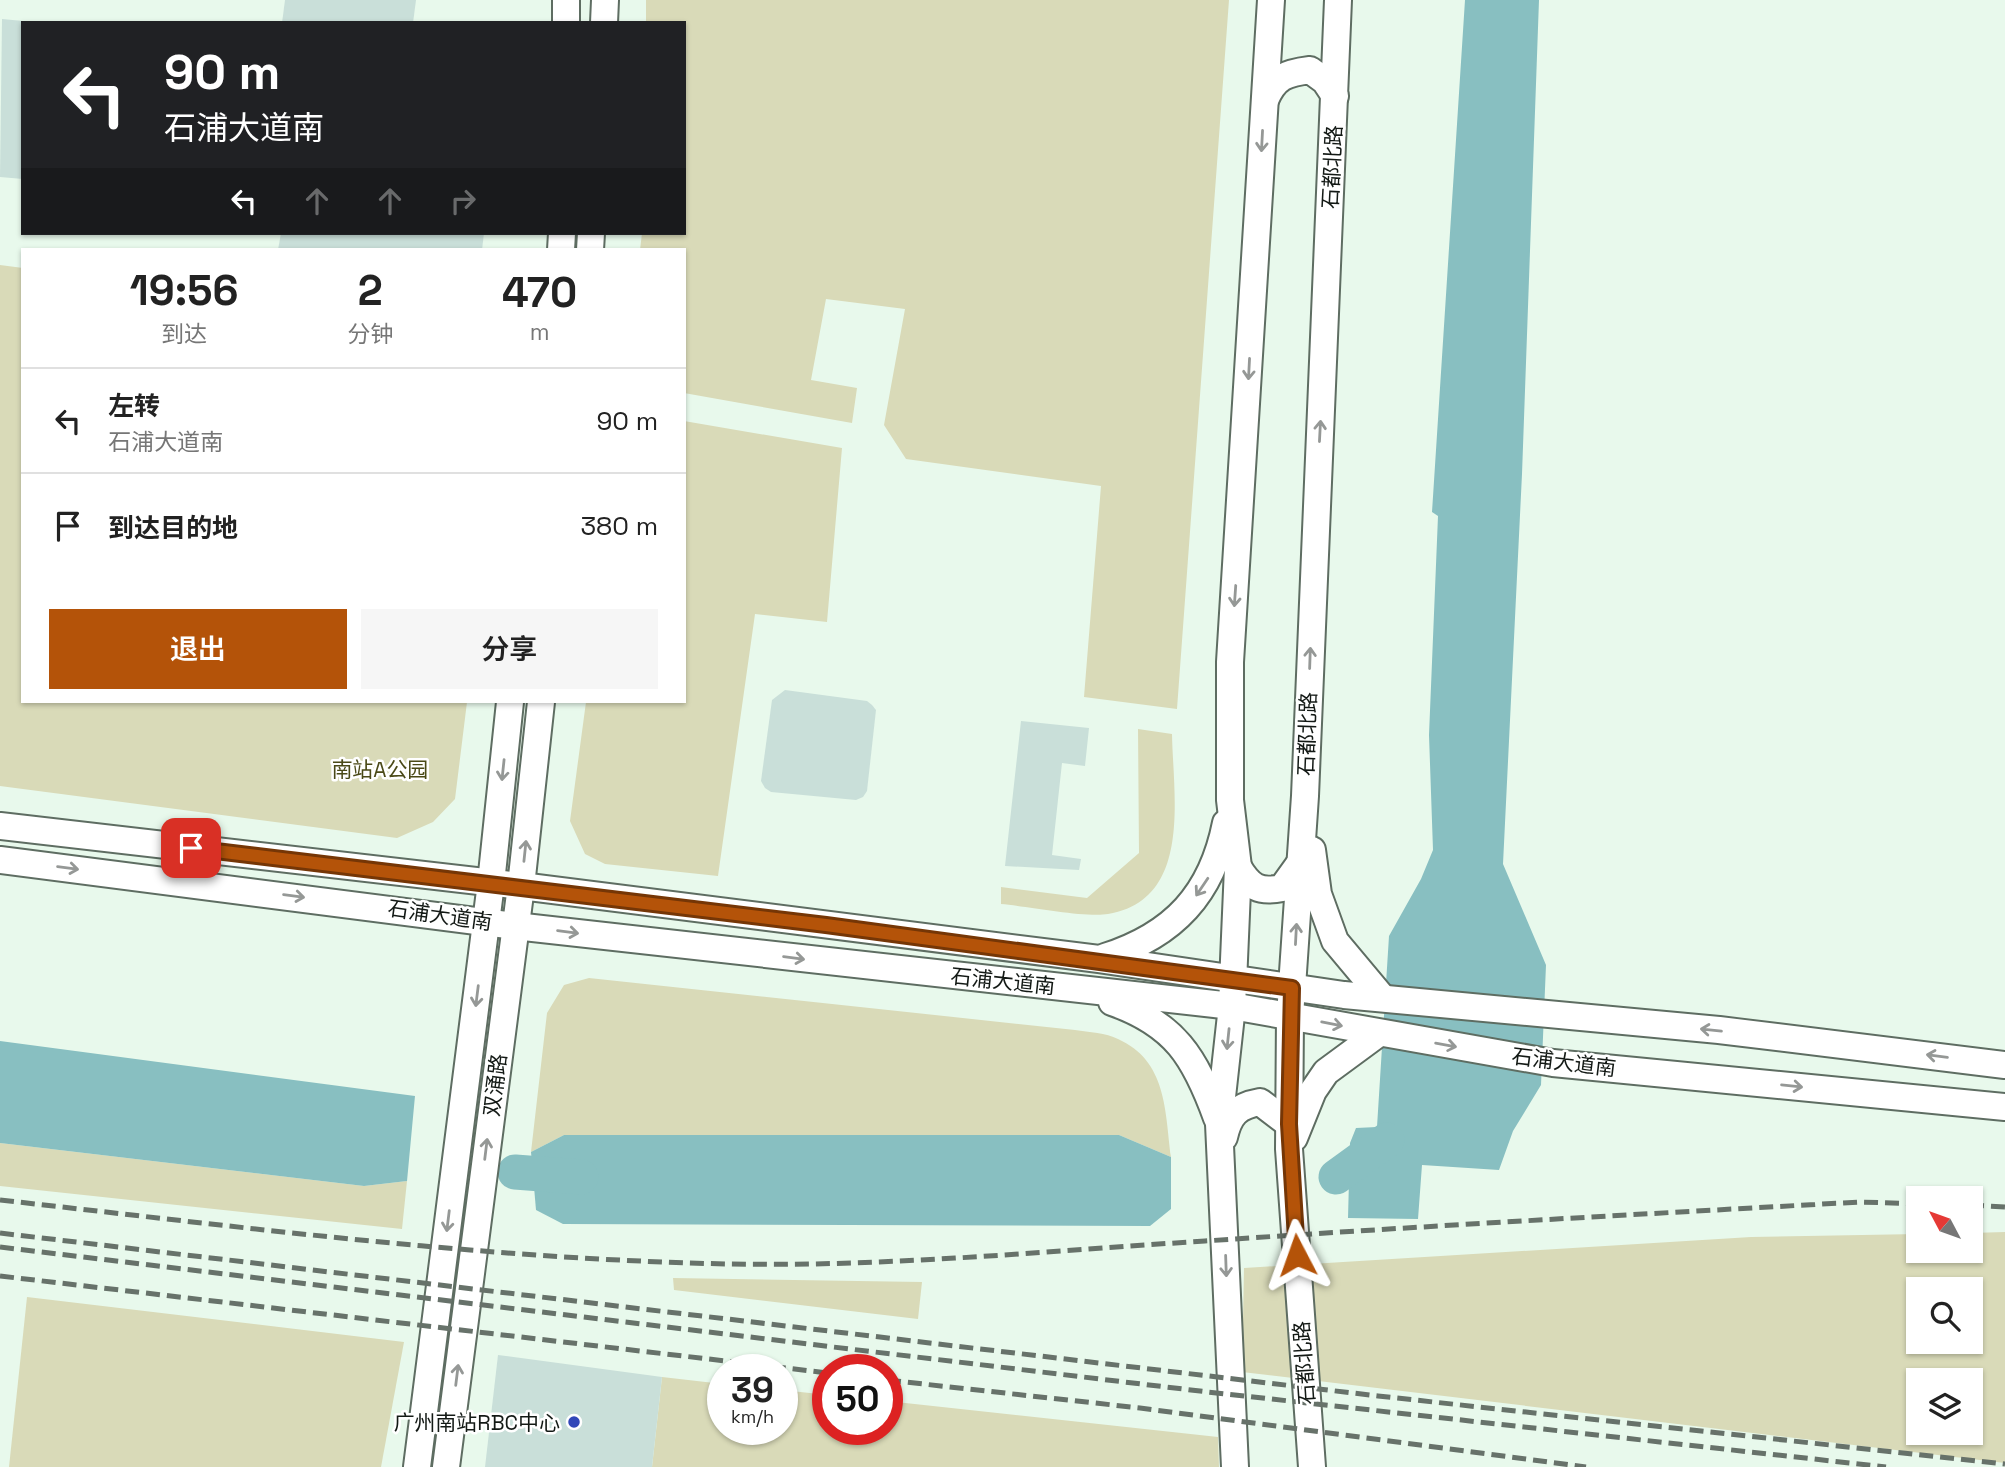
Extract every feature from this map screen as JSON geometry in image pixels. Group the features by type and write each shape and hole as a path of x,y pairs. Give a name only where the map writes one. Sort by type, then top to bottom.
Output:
{"main road":[{"path":"566,0 566,21"},
{"path":"604,21 605,0"},
{"path":"1235,1467 1220,1137 1234,977 1238,867 1230,800 1230,662 1265,101 1268,5"},
{"name":"石都北路","path":"1312,1467 1289,1136 1290,1016 1305,796 1339,5"},
{"path":"1265,101 1272,84 1287,73 1310,70 1325,81 1335,96"},
{"name":"双涌路","path":"417,1467 491,883 510,703"},
{"name":"双涌路","path":"446,1467 521,886 541,703"},
{"path":"1220,1137 1228,1120 1242,1105 1260,1102 1289,1136 1326,1072 1379,1033 1368,1020 1370,1005 1381,996 1335,941 1318,894 1305,796"},
{"path":"1099,959 1135,948 1180,916 1204,886 1220,854 1230,800"},
{"name":"石浦大道南","path":"0,826 521,886 1099,959 1234,977 1292,988 1548,1013 2005,1065"},
{"name":"石浦大道南","path":"0,860 486,920 515,926 1232,1006 1553,1063 2005,1107"},
{"path":"1238,867 1247,882 1256,890 1269,891 1282,888 1300,863"},
{"path":"1020,949 1035,956 1040,965 1039,972 1021,984"},
{"path":"1074,989 1138,1011 1166,1028 1184,1047 1208,1093 1220,1137"}],"green space":[{"path":"646,0 1229,0 1177,709 1084,697 1101,486 906,459 884,425 905,309 826,299 811,380 857,388 852,423 686,393 686,248 640,248 642,235 686,235 686,21 646,21"},
{"name":"南站A公园","path":"0,265 21,268 21,703 467,703 455,799 433,822 397,838 0,786"},
{"path":"686,421 842,448 827,622 755,614 718,876 605,864 585,854 570,821 586,703 686,703"},
{"path":"1138,729 1172,734 1175,815 1172,842 1166,867 1154,889 1135,905 1098,915 1001,904 1001,887 1087,898 1139,853"},
{"path":"589,978 1108,1035 1134,1048 1155,1074 1165,1105 1171,1157 1119,1135 564,1135 531,1152 547,1013 564,985"},
{"path":"0,1143 364,1186 407,1181 402,1229 0,1186"},
{"path":"2005,1232 2005,1463 1242,1372 1244,1268 1751,1237 1906,1234 1906,1264 1983,1264 1983,1233"},
{"path":"673,1278 922,1282 918,1319 674,1290"},
{"path":"27,1297 404,1342 381,1467 9,1467"},
{"path":"662,1377 707,1382 707,1445 798,1445 798,1392 812,1393 812,1445 903,1445 903,1403 1218,1437 1219,1467 652,1467"}],"water":[{"path":"1465,0 1539,0 1522,474 1503,864 1546,965 1541,1085 1513,1131 1499,1170 1422,1165 1418,1219 1348,1218 1350,1143 1356,1128 1377,1127 1389,936 1421,879 1433,850 1429,735 1438,516 1432,512"},
{"path":"0,1041 415,1096 407,1181 364,1186 0,1143"},
{"path":"564,1135 1119,1135 1171,1157 1171,1209 1150,1226 563,1224 536,1210 531,1152"}],"building":[{"path":"285,0 416,0 413,21 282,21"},
{"path":"2,19 23,21 21,179 0,177"},
{"path":"281,235 484,235 482,248 278,248"},
{"path":"785,690 867,701 876,710 867,791 863,797 856,800 771,792 765,788 761,781 772,700"},
{"path":"1021,721 1089,728 1085,766 1062,763 1052,855 1081,859 1079,870 1005,866"},
{"name":"广州南站RBC中心","path":"498,1355 662,1377 652,1467 485,1467"}],"waterway":[{"path":"1336,1177 1387,1140"},
{"path":"515,1172 581,1177"}],"railway":[{"path":"0,1200 454,1249 728,1264 847,1263 967,1257 1369,1230 1860,1202 1906,1204"},
{"path":"1983,1206 2005,1207"},
{"path":"0,1233 1378,1396 2005,1464"},
{"path":"0,1247 1208,1392 1886,1467"},
{"path":"0,1276 812,1371"},
{"path":"903,1382 1140,1408 1586,1467"}],"place":[{"name":"广州南站RBC中心","path":"574,1422"}],"route":[{"path":"191,848 521,886 1234,977 1292,988 1289,1149 1297,1255"}]}
